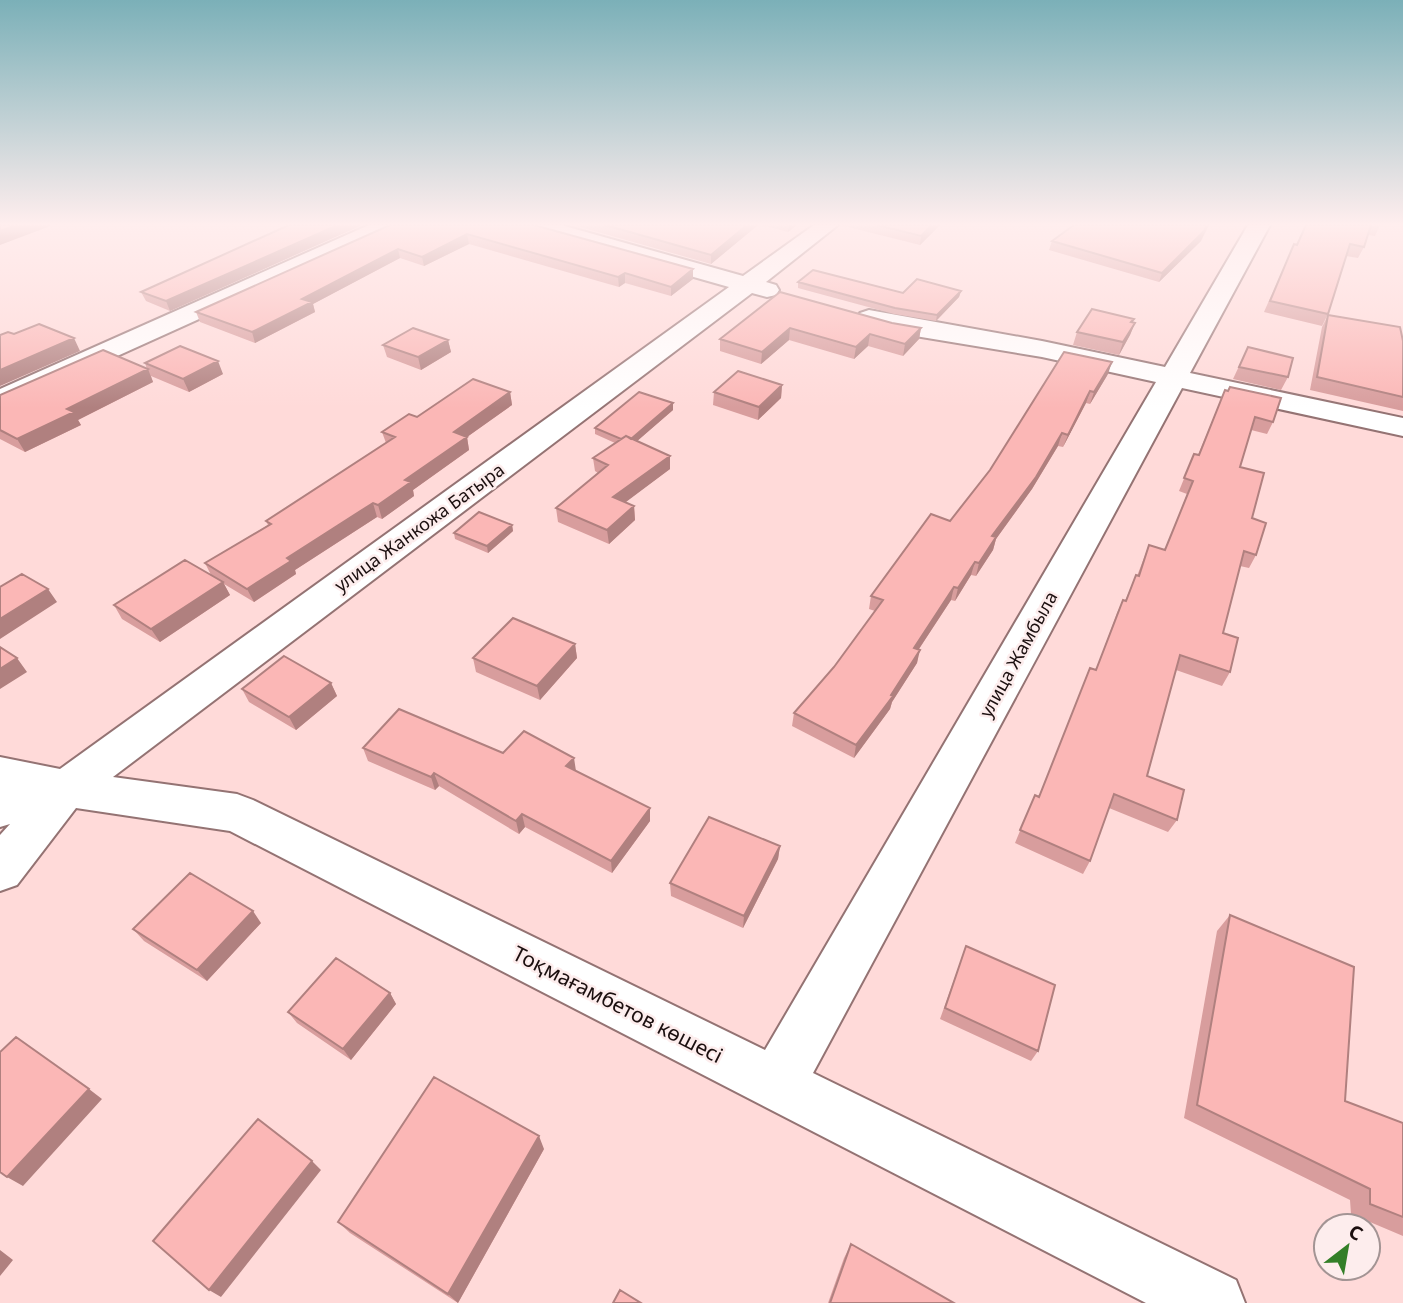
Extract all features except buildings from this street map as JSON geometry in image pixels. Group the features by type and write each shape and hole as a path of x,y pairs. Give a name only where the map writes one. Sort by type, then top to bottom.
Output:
{"street":[{"path":"0,400 253,286"},
{"name":"улица Жанкожа Батыра","path":"0,808 66,788 747,286"},
{"path":"751,286 787,296"},
{"name":"улица Жамбыла","path":"777,1084 1225,286"},
{"path":"839,310 891,324 1042,349 1403,427"},
{"name":"Тоқмағамбетов көшесі","path":"0,775 66,788 237,813 1213,1303"},
{"path":"0,870 66,788"}]}
